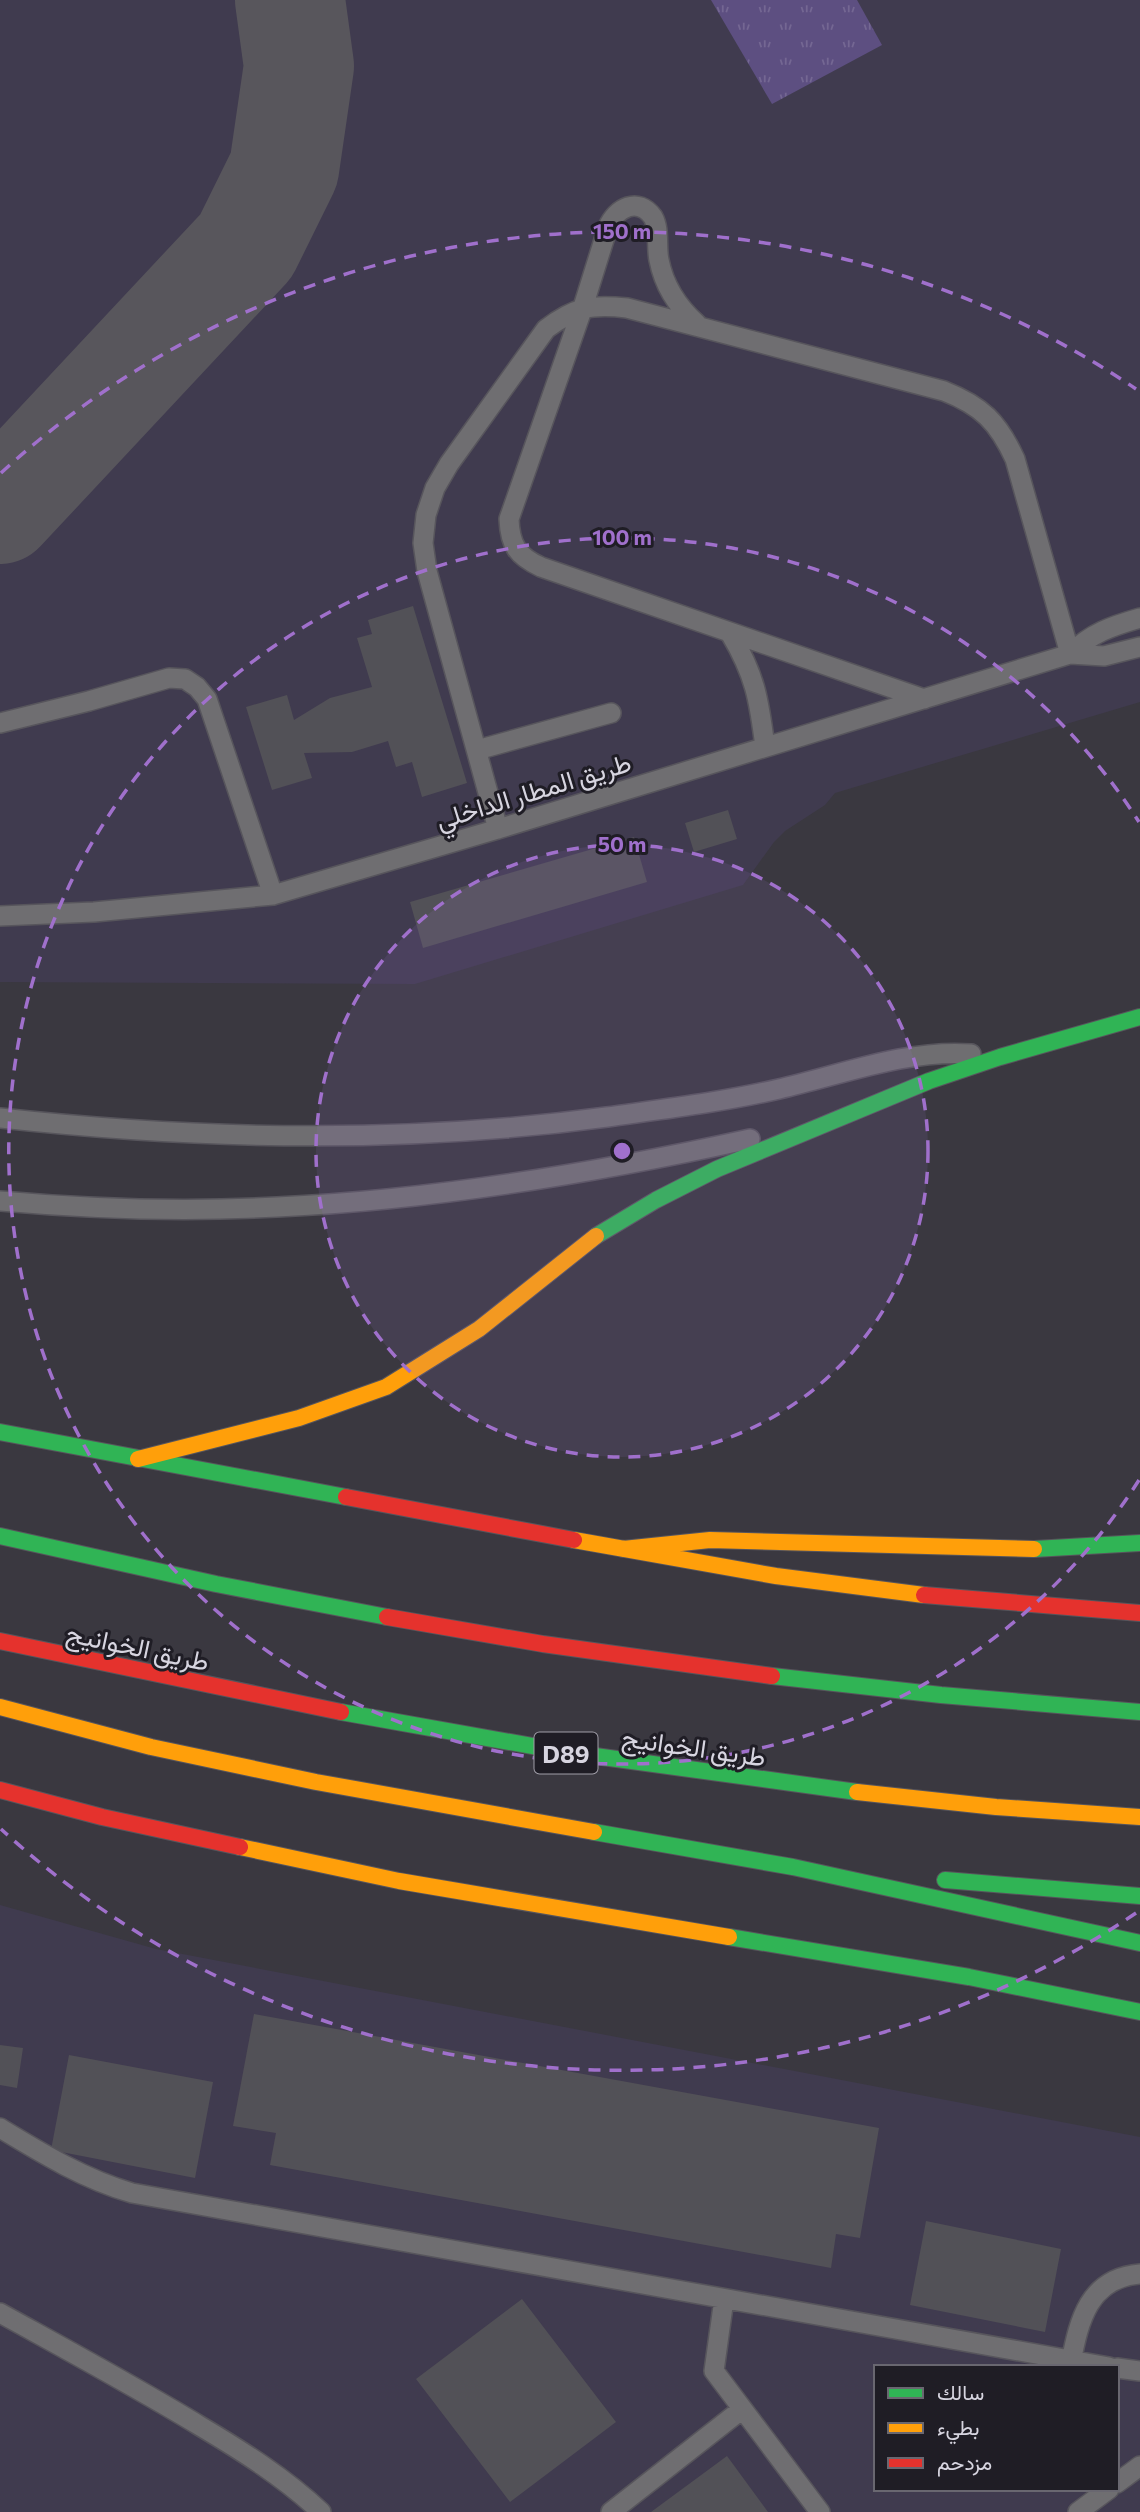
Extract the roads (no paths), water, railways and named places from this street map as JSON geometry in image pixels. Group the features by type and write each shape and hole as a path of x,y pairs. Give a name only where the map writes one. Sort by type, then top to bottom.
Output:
{"main road":[{"path":"138,1459 299,1418 386,1387 479,1329 595,1237 656,1200 717,1169 929,1082 1000,1057 1140,1017"},
{"path":"0,1432 824,1585 946,1599 1140,1613"},
{"path":"0,1536 346,1610 533,1642 719,1670 905,1692 1140,1712"},
{"path":"623,1549 710,1540 1047,1549 1140,1543"},
{"name":"طريق الخوانيج","path":"0,1641 344,1714 546,1750 735,1777 911,1798 1140,1817"},
{"path":"0,1707 151,1747 316,1782 793,1867 1140,1943"},
{"path":"0,1790 102,1817 399,1881 969,1977 1140,2012"},
{"path":"793,1867 1140,1896"}],"lane":[{"path":"700,327 681,310 667,286 659,260 655,220 647,210 635,206 622,207 613,215 509,519 514,547 525,560 541,567 924,699"},
{"path":"498,829 427,571 423,544 426,515 435,488 449,464 546,329 563,316 583,307 604,305 627,308 944,391 968,400 988,416 1004,436 1015,459 1070,654"},
{"name":"طريق المطار الداخلي","path":"1070,654 1097,632 1140,618"},
{"path":"730,633 754,682 765,747"},
{"name":"طريق المطار الداخلي","path":"0,916 94,912 273,895 1070,654 1104,656 1140,647"},
{"path":"0,723 169,678 184,679 197,687 207,699 273,895"},
{"path":"477,750 611,713"},
{"path":"0,1118 88,1128 228,1135 361,1136 490,1130 605,1117 776,1090 907,1058 961,1054 1000,1057"},
{"path":"0,1201 160,1208 263,1208 397,1198 672,1156 843,1116"},
{"path":"0,2128 70,2170 132,2193 1093,2365"},
{"path":"1071,2362 1079,2322 1093,2298 1109,2284 1129,2275 1140,2274"},
{"path":"724,2299 714,2371 820,2512"},
{"path":"0,2313 165,2404 240,2450 305,2497 321,2512"},
{"path":"1119,2368 1140,2371"},
{"path":"611,2512 741,2410"},
{"path":"1119,2482 1140,2466"},
{"path":"1078,2512 1106,2491"}]}
